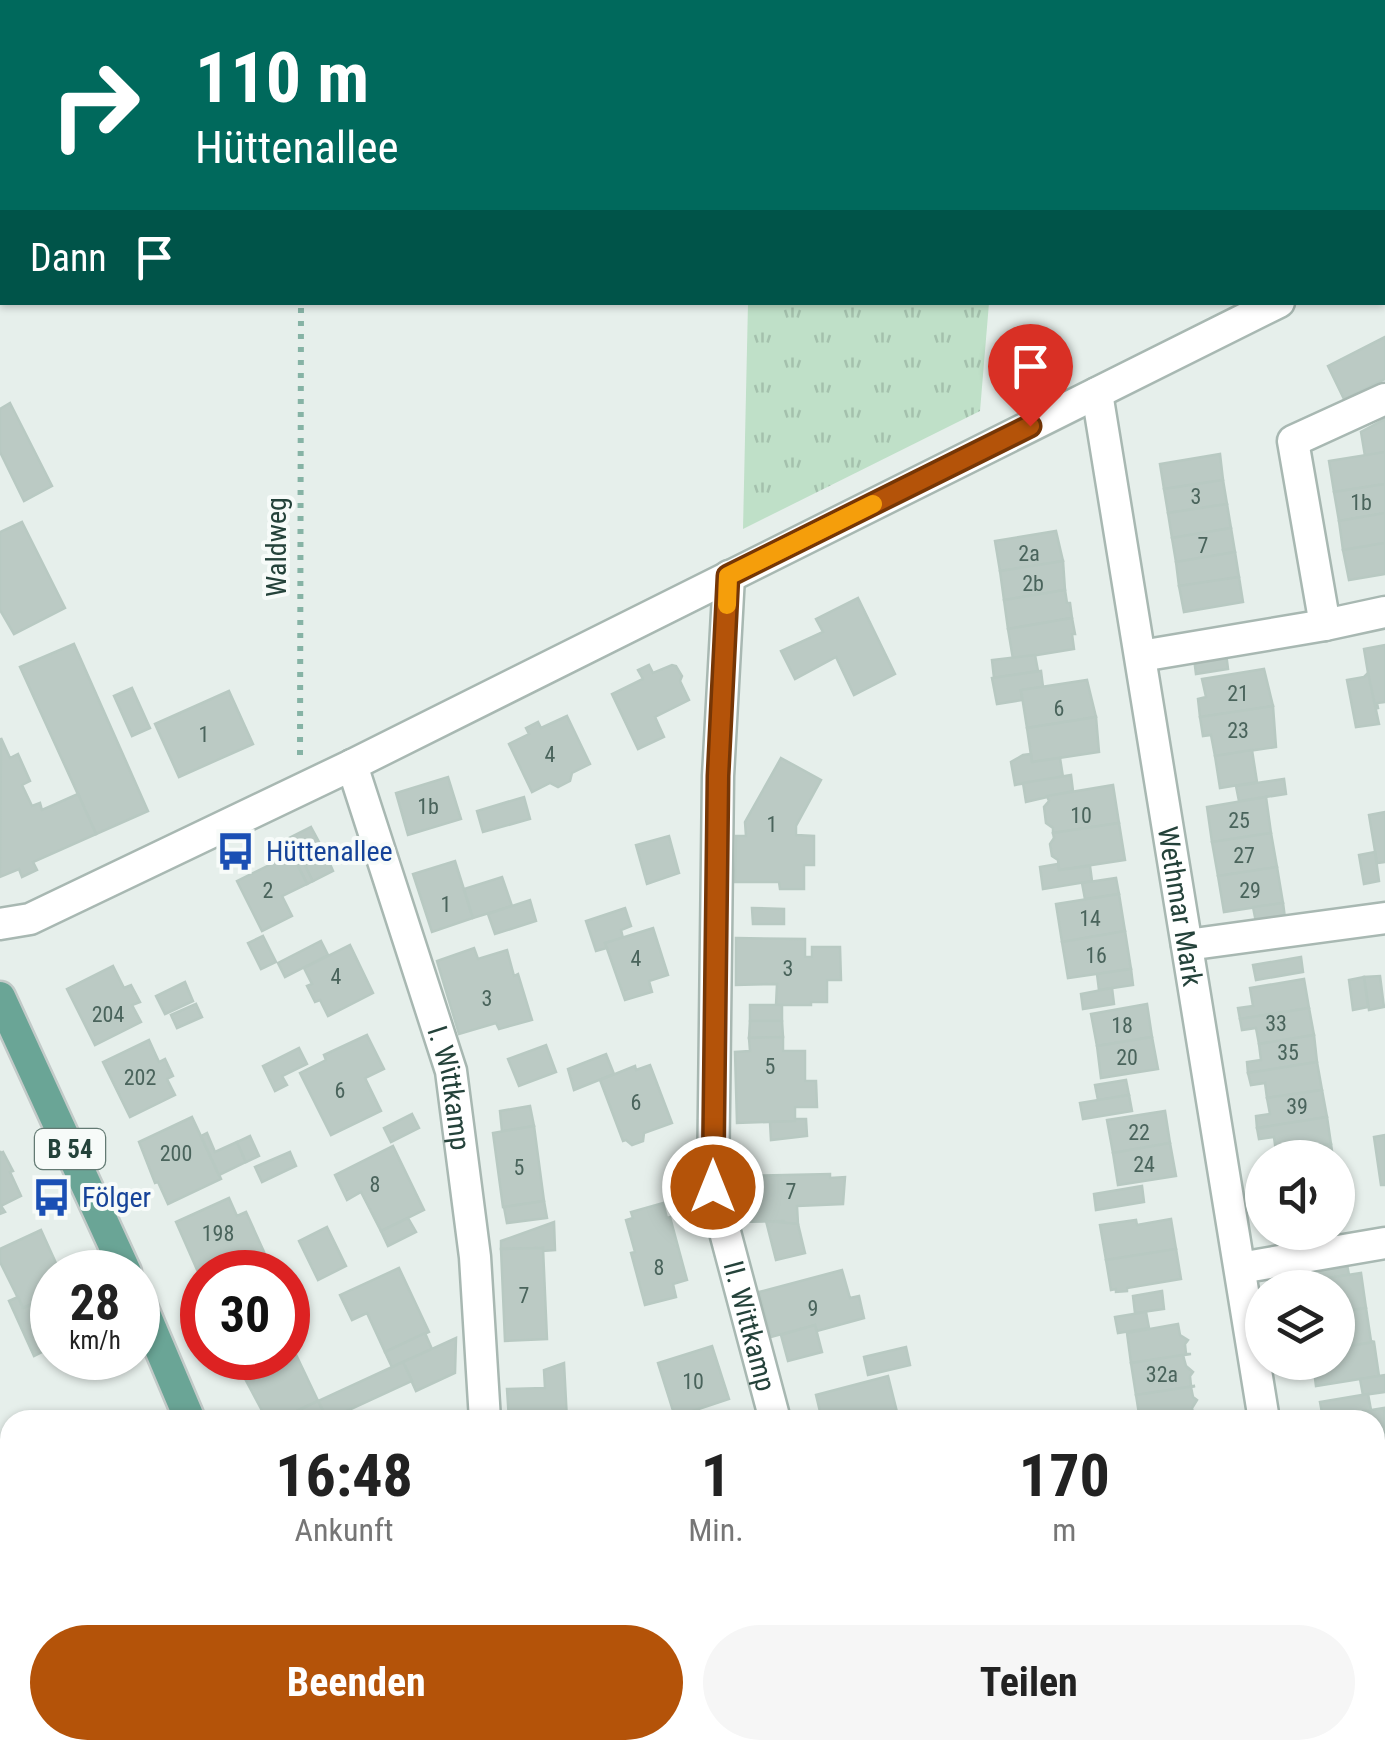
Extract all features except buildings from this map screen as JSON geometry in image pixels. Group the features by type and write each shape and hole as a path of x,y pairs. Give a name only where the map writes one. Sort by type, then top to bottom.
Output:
{"main road":[{"name":"B 54","path":"0,997 116,1250"},
{"path":"160,1350 186,1410"}],"street":[{"path":"0,924 30,918 300,791 1273,305"},
{"name":"Wethmar Mark","path":"1096,393 1262,1410"},
{"path":"1325,625 1293,441 1385,400"},
{"name":"II. Wittkamp","path":"728,576 718,776 713,1187 772,1410"},
{"path":"1141,656 1385,612"},
{"name":"I. Wittkamp","path":"352,765 451,1070 475,1257 483,1410"},
{"path":"1188,945 1385,918"},
{"path":"1240,1268 1385,1242"}],"path":[{"name":"Waldweg","path":"300,791 301,305"}],"green space":[{"path":"748,305 989,305 980,411 743,529"}],"slow traffic":[{"path":"727,605 728,576 873,504"}],"place":[{"name":"Hüttenallee","path":"236,851"},
{"name":"Fölger","path":"52,1197"}],"route":[{"path":"713,1187 718,776 728,576 1030,426"}]}
